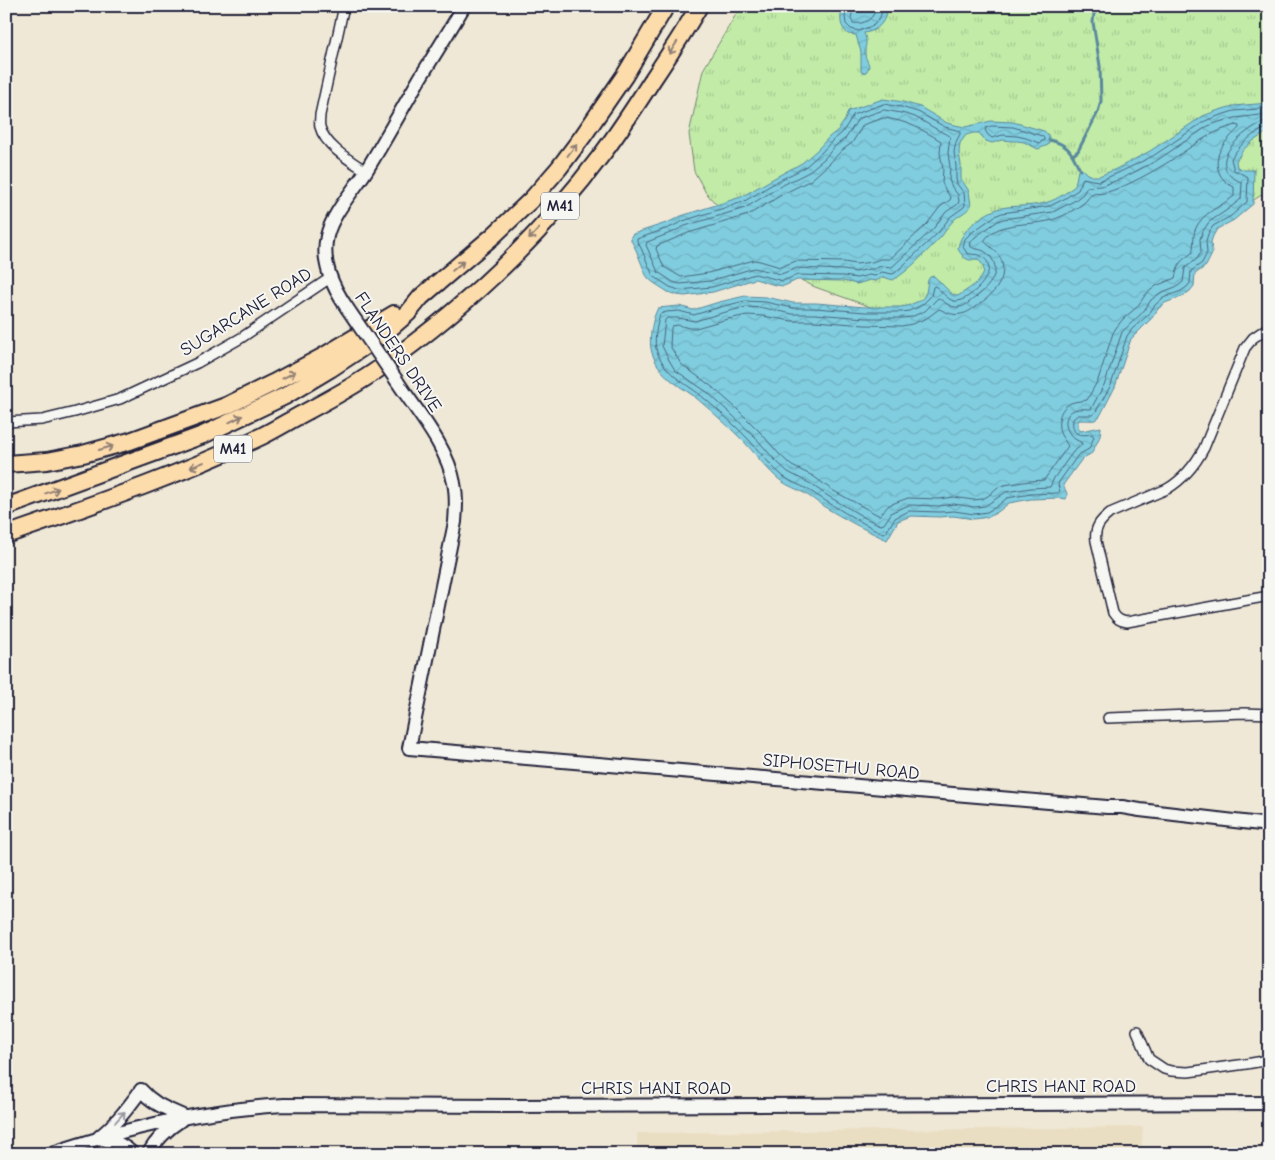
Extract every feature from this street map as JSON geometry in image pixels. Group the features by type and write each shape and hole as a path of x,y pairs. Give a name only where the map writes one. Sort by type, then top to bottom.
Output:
{"highway":[{"name":"M41","path":"6,507 203,435 285,396 386,332 408,313 421,297 493,236 532,199 559,168 625,75 666,6"},
{"name":"M41","path":"6,535 195,466 264,435 379,369 417,340 474,293 516,253 561,205 603,153 628,117 699,6"},
{"path":"6,464 47,461 84,454 130,441 226,406 322,357 421,297"},
{"path":"6,544 77,510"}],"street":[{"path":"344,6 320,115 320,126 324,135 344,157 366,171"},
{"name":"FLANDERS DRIVE","path":"409,748 455,522 456,502 454,483 449,464 440,445 338,296 330,278 325,251 327,235 334,218 366,171 464,6"},
{"name":"SUGARCANE ROAD","path":"6,422 42,420 120,399 197,363 241,338 330,278"},
{"path":"1269,327 1253,338 1245,348 1204,448 1188,472 1167,489 1110,513 1102,519 1095,533 1113,613 1117,619 1122,621 1128,622 1269,596"},
{"path":"1108,718 1245,713 1269,714"},
{"name":"SIPHOSETHU ROAD","path":"409,748 1107,808 1122,807 1269,825"},
{"path":"1137,1031 1150,1059 1164,1069 1171,1071 1188,1072 1269,1060"},
{"path":"95,1140 116,1122 141,1090 156,1104 185,1117"},
{"name":"CHRIS HANI ROAD","path":"49,1154 141,1127 185,1117 256,1107 291,1105 1269,1103"},
{"path":"148,1154 167,1130 185,1117"},
{"path":"95,1140 116,1142 123,1145 133,1154"}],"shaded area":[{"path":"1143,1127 1141,1154 637,1154 637,1133"}],"green space":[{"path":"741,6 1269,6 1269,190 1163,260 921,325 815,287 787,273 728,217 706,193 694,171 689,134 703,70"}],"water":[{"path":"842,6 888,6 886,16 878,28 864,33 866,41 865,56 869,65 866,72 862,73 861,71 861,52 856,35 848,34 841,24"},
{"path":"883,99 920,107 947,123 965,127 991,121 1013,122 1044,131 1048,136 1049,143 1038,149 1024,142 1017,141 1003,140 992,143 986,141 979,133 966,135 960,143 959,152 961,179 969,191 971,206 955,219 941,237 918,260 893,280 883,277 876,281 870,280 857,284 843,281 797,280 784,286 755,279 713,292 685,296 668,292 649,279 631,240 633,234 741,197 802,163 838,130 845,120 848,111"},
{"path":"1269,103 1269,131 1243,150 1236,161 1237,167 1244,170 1254,170 1253,204 1234,220 1217,229 1211,242 1212,254 1206,266 1195,274 1194,286 1190,291 1165,303 1131,339 1115,387 1100,416 1095,420 1078,421 1078,428 1081,431 1101,427 1100,436 1092,453 1082,459 1063,485 1067,494 1066,499 1031,499 1009,503 989,517 974,519 953,516 911,516 898,521 887,540 847,520 781,481 725,423 695,397 673,382 661,370 652,353 650,343 651,330 658,308 679,306 693,310 745,296 766,297 793,303 901,307 923,298 926,293 928,280 934,276 952,294 958,296 975,284 984,271 979,260 968,259 958,249 959,242 963,236 980,218 1001,208 1037,205 1055,199 1075,186 1078,170 1082,169 1087,174 1099,176 1116,169 1150,151 1203,116 1233,106"}],"waterway":[{"path":"1073,155 1078,151 1098,112 1101,101 1100,66 1093,22 1095,6"},
{"path":"1049,140 1061,144 1069,150 1080,170"}]}
